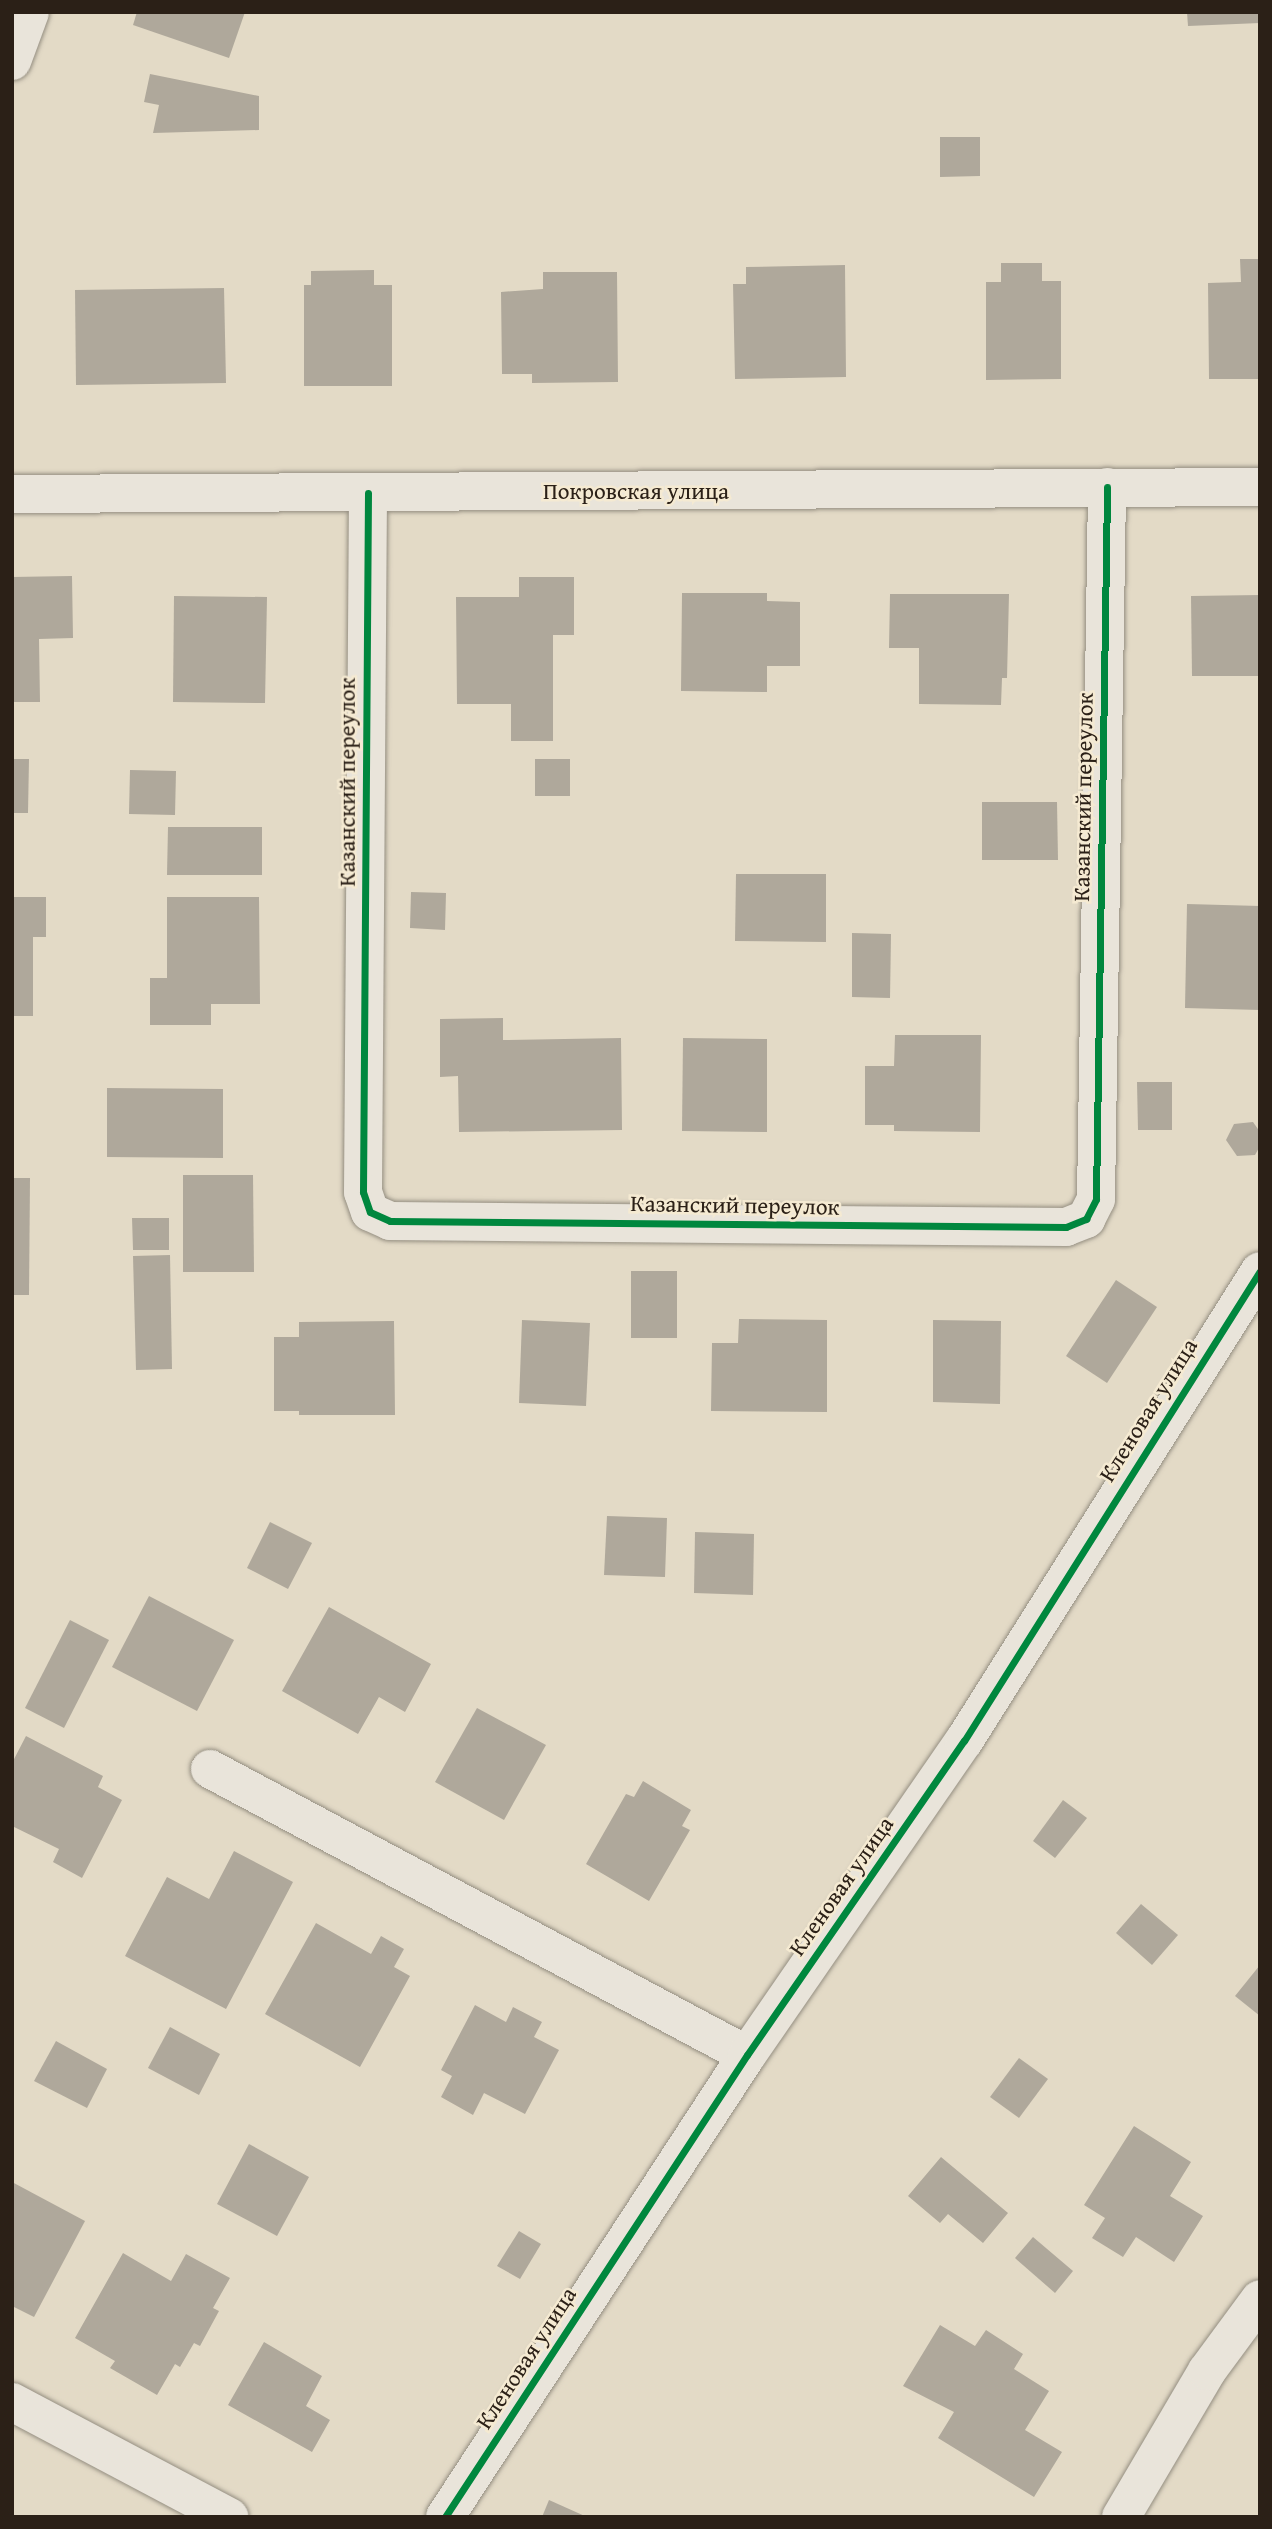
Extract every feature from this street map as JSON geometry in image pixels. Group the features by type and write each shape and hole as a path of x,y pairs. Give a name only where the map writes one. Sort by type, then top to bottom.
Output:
{"street":[{"path":"12,61 30,12"},
{"name":"Казанский переулок","path":"368,493 363,1192 370,1212 390,1221 1066,1227 1086,1219 1096,1199 1107,487"},
{"name":"Покровская улица","path":"12,494 1260,487"},
{"name":"Кленовая улица","path":"445,2517 747,2055 964,1741 1260,1271"},
{"path":"210,1769 747,2055"},
{"path":"1121,2517 1207,2371 1260,2299"},
{"path":"12,2402 229,2517"}],"building":[{"path":"137,12 245,12 229,58 133,25"},
{"path":"1187,12 1260,12 1260,23 1188,26"},
{"path":"150,74 259,96 259,130 153,133 159,105 144,102"},
{"path":"940,137 980,137 980,176 940,177"},
{"path":"1240,259 1260,259 1260,379 1209,379 1208,283 1241,282"},
{"path":"1001,263 1042,263 1042,281 1061,281 1061,379 986,380 986,282 1001,282"},
{"path":"845,265 846,377 735,379 733,284 746,284 746,267"},
{"path":"374,270 374,285 392,285 392,386 304,386 304,285 311,285 311,271"},
{"path":"543,272 617,272 618,382 532,383 532,374 502,374 501,292 543,289"},
{"path":"224,288 226,383 76,385 75,290"},
{"path":"72,576 73,638 39,639 40,702 12,702 12,577"},
{"path":"519,577 574,577 574,635 553,635 553,741 511,741 511,704 457,704 456,597 519,597"},
{"path":"682,593 767,593 767,601 800,602 800,666 767,666 767,692 681,691"},
{"path":"890,594 1009,594 1007,678 1002,678 1001,705 919,704 919,648 889,648"},
{"path":"1260,595 1260,676 1192,676 1191,596"},
{"path":"174,596 267,597 265,703 173,702"},
{"path":"12,759 29,759 28,813 12,813"},
{"path":"535,759 570,759 570,796 535,796"},
{"path":"130,770 176,771 175,815 129,814"},
{"path":"982,802 1057,802 1058,860 982,860"},
{"path":"168,827 262,827 262,875 167,875"},
{"path":"736,874 826,874 826,942 735,941"},
{"path":"411,892 446,893 445,930 410,928"},
{"path":"12,897 46,897 46,937 33,937 33,1016 12,1016"},
{"path":"167,897 259,897 260,1004 211,1004 211,1025 150,1025 150,978 167,978"},
{"path":"1187,904 1260,906 1260,1010 1185,1008"},
{"path":"852,933 891,934 890,998 852,997"},
{"path":"503,1018 503,1040 621,1038 622,1130 459,1132 458,1076 440,1077 440,1019"},
{"path":"895,1035 981,1035 980,1132 894,1131 894,1125 865,1125 865,1066 894,1066"},
{"path":"683,1038 767,1039 767,1132 682,1131"},
{"path":"1137,1082 1172,1082 1172,1130 1138,1130"},
{"path":"107,1088 223,1089 223,1158 107,1157"},
{"path":"1253,1122 1260,1132 1260,1146 1255,1155 1237,1156 1226,1140 1234,1124"},
{"path":"183,1175 253,1175 254,1272 183,1272"},
{"path":"12,1178 30,1178 29,1295 12,1295"},
{"path":"132,1218 169,1218 169,1250 133,1250"},
{"path":"170,1255 172,1369 136,1370 133,1256"},
{"path":"631,1271 677,1271 677,1338 631,1338"},
{"path":"1116,1280 1157,1307 1107,1383 1066,1356"},
{"path":"739,1319 827,1320 827,1412 711,1411 712,1343 738,1343"},
{"path":"522,1320 590,1323 586,1406 519,1403"},
{"path":"933,1320 1001,1321 1000,1404 933,1402"},
{"path":"394,1321 395,1415 299,1415 299,1411 274,1411 274,1337 299,1337 299,1322"},
{"path":"607,1516 667,1518 665,1577 604,1575"},
{"path":"270,1522 312,1543 288,1589 247,1568"},
{"path":"695,1532 754,1534 753,1595 694,1593"},
{"path":"149,1596 234,1640 197,1711 112,1667"},
{"path":"329,1607 431,1664 405,1712 379,1697 358,1734 282,1691"},
{"path":"70,1620 109,1640 64,1728 25,1708"},
{"path":"477,1708 546,1745 504,1820 435,1782"},
{"path":"26,1736 103,1776 98,1787 122,1800 82,1878 53,1862 59,1849 12,1826 12,1763"},
{"path":"643,1781 691,1810 682,1826 690,1830 649,1901 586,1864 626,1794 634,1797"},
{"path":"1063,1800 1087,1818 1055,1858 1033,1841"},
{"path":"234,1851 293,1882 226,2009 125,1956 167,1877 209,1899"},
{"path":"1141,1904 1178,1935 1152,1965 1116,1933"},
{"path":"316,1923 371,1954 381,1936 404,1949 394,1967 410,1976 360,2067 265,2014"},
{"path":"1260,1965 1260,2016 1235,1996"},
{"path":"475,2005 506,2022 513,2007 542,2022 534,2037 559,2050 525,2114 484,2093 473,2115 441,2097 452,2076 441,2070"},
{"path":"170,2027 220,2054 199,2095 148,2068"},
{"path":"56,2041 107,2069 87,2108 34,2081"},
{"path":"1019,2058 1048,2079 1019,2118 990,2097"},
{"path":"1134,2126 1191,2162 1170,2196 1203,2216 1174,2262 1136,2237 1123,2257 1092,2238 1105,2218 1084,2205"},
{"path":"249,2144 309,2177 277,2236 217,2204"},
{"path":"941,2157 1008,2213 983,2243 948,2214 940,2223 908,2196"},
{"path":"12,2182 85,2221 34,2317 12,2306"},
{"path":"519,2231 541,2244 520,2279 497,2266"},
{"path":"1033,2237 1073,2271 1055,2293 1015,2258"},
{"path":"123,2253 171,2281 186,2254 230,2278 213,2308 219,2311 200,2346 194,2343 180,2367 175,2364 157,2395 110,2368 115,2361 75,2338"},
{"path":"940,2325 975,2346 986,2330 1023,2354 1014,2369 1049,2391 1025,2430 1062,2452 1034,2497 938,2438 954,2412 903,2386"},
{"path":"264,2342 322,2376 306,2406 330,2420 312,2452 228,2405"},
{"path":"549,2500 587,2517 542,2517"}],"cycle path":[{"path":"368,493 363,1192 370,1212 390,1221 1066,1227 1086,1219 1096,1199 1107,487"},
{"path":"445,2517 747,2055 964,1741 1260,1271"}]}
